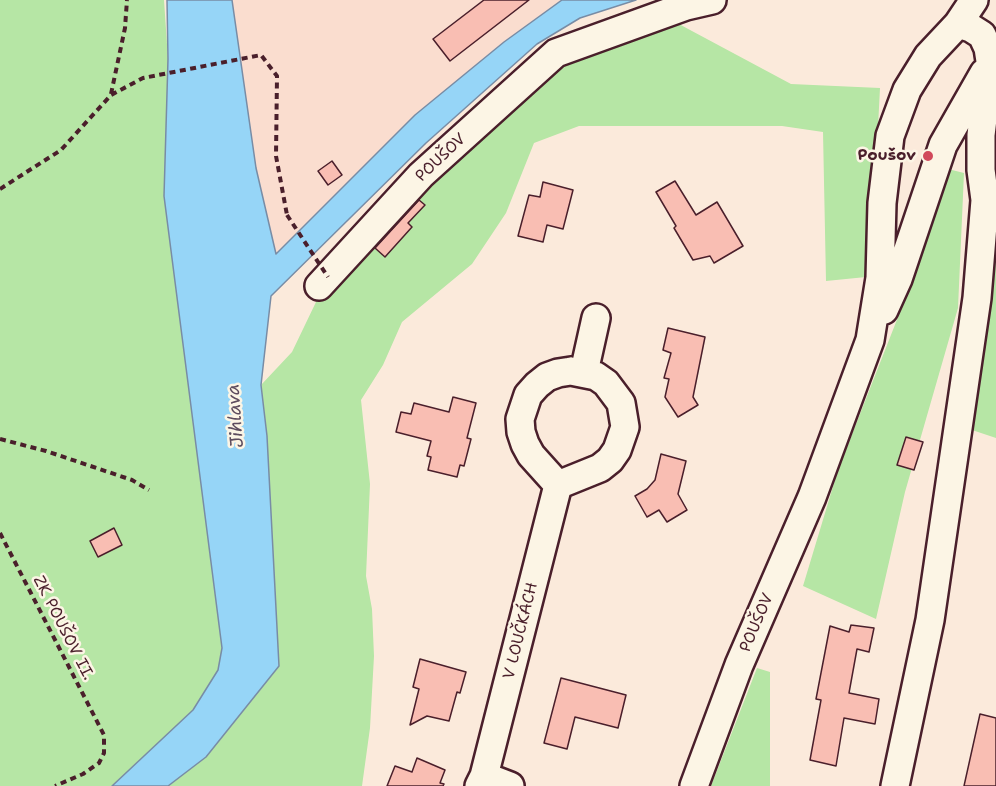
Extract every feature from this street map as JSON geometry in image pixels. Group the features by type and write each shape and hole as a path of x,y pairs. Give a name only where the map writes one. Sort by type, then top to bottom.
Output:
{"street":[{"name":"POUŠOV","path":"324,281 420,175 556,53 686,6 712,0"},
{"name":"POUŠOV","path":"694,786 739,665 812,497 870,340 880,278 882,203 890,136 906,90 928,56 958,24 974,0"},
{"path":"895,786 930,620 990,202 981,170 981,135 990,61 988,48 982,35 958,24"},
{"path":"870,340 898,279 944,145 990,61"},
{"path":"584,372 596,318"},
{"path":"565,372 584,372 606,383 621,403 625,427 617,450 600,468 558,485 531,455 525,444 521,425 523,407 532,390 547,378 565,372"},
{"name":"V LOUČKÁCH","path":"510,786 481,781 558,485"}],"path":[{"path":"111,95 125,28 127,0"},
{"path":"0,189 62,150 111,95 142,78 261,55 277,76 276,156 286,215 324,281"},
{"path":"0,439 46,451 132,480 149,490"},
{"name":"ZK POUŠOV II.","path":"0,533 104,735 104,753 99,763 83,774 55,786"}],"shaded area":[{"path":"232,0 562,0 504,42 415,115 275,254 256,168"}],"green space":[{"path":"0,0 164,0 168,59 164,196 222,648 218,670 193,710 112,786 0,786"},
{"path":"677,23 791,84 880,88 874,205 866,277 826,281 823,132 782,126 579,126 534,143 506,213 472,264 402,322 383,365 361,400 370,484 366,576 372,609 374,656 370,728 362,786 168,786 206,757 279,666 267,436 261,385 292,352 328,277 562,59"},
{"path":"948,169 964,173 958,308 905,492 876,619 803,586 838,470 909,289"},
{"path":"996,216 996,438 966,428"},
{"path":"757,668 770,672 770,786 711,786"}],"water":[{"name":"Jihlava","path":"167,0 232,0 256,168 276,254 415,115 504,42 562,0 636,0 580,18 537,44 426,143 271,296 261,385 267,436 279,666 206,757 168,786 112,786 193,710 218,670 222,648 164,196 168,59"}],"building":[{"path":"484,0 529,0 450,61 433,39"},
{"path":"332,161 342,175 328,185 318,171"},
{"path":"675,181 696,215 717,202 743,246 714,263 710,256 693,260 656,192"},
{"path":"543,182 573,190 563,229 547,225 543,242 518,236 529,195 540,197"},
{"path":"419,200 425,205 408,223 412,227 385,257 375,248"},
{"path":"668,328 705,337 693,397 698,405 678,417 665,397 669,379 664,378 671,353 663,350"},
{"path":"453,397 476,403 467,438 471,439 464,466 460,465 457,477 428,470 431,457 427,456 431,441 396,432 401,412 411,414 414,403 449,412"},
{"path":"906,437 923,442 914,470 897,465"},
{"path":"661,454 686,461 678,494 687,510 667,522 659,510 647,517 635,496 647,489 655,480"},
{"path":"114,528 122,545 98,557 90,541"},
{"path":"851,625 874,628 869,652 857,649 849,693 879,699 875,724 844,718 836,766 810,760 821,700 816,699 830,626 849,632"},
{"path":"420,659 466,672 460,693 457,692 449,721 427,716 410,725 419,689 413,687"},
{"path":"561,678 626,695 618,728 575,717 567,749 544,743"},
{"path":"980,714 996,718 996,786 964,786"},
{"path":"417,758 445,770 440,783 444,784 443,786 387,786 395,766 412,772"}],"place":[{"name":"Poušov","path":"928,156"}]}
